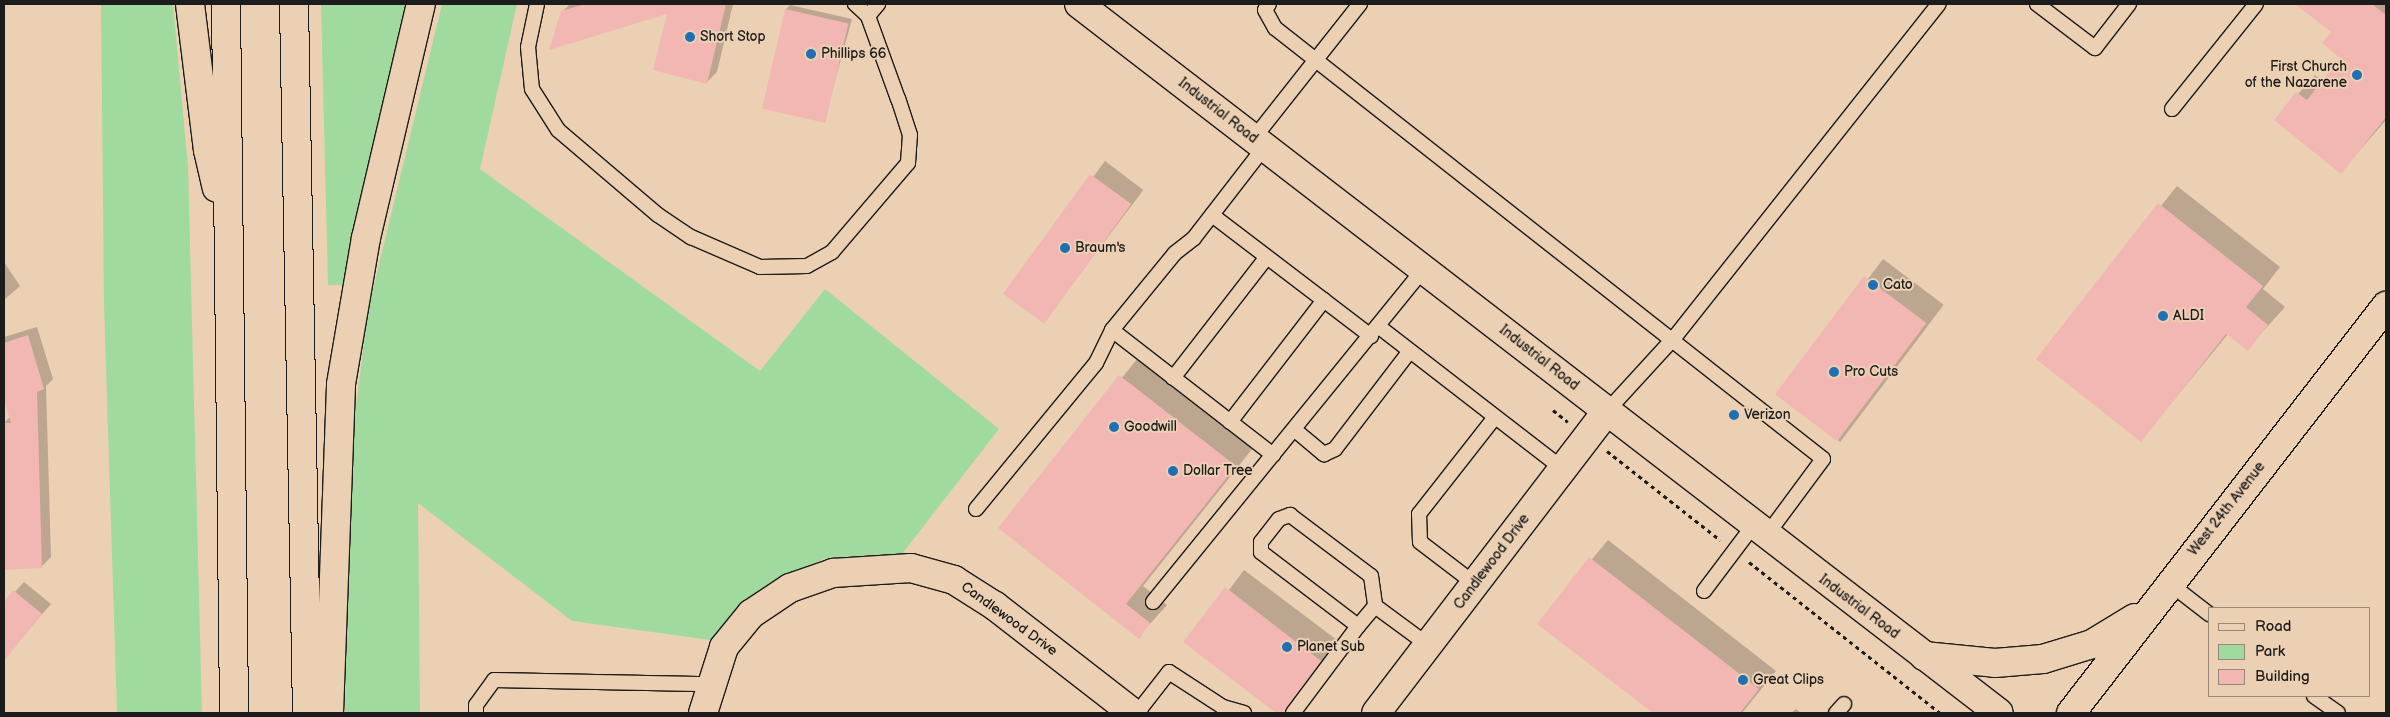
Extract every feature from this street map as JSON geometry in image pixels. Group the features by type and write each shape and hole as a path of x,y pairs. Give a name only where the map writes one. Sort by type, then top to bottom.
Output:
{"main road":[{"path":"190,4 208,150 228,234"},
{"path":"226,4 234,713"},
{"path":"294,4 307,713"},
{"path":"329,713 341,384 366,238 421,4"},
{"name":"Industrial Road","path":"1079,4 1260,142 1760,531 1999,713"},
{"name":"West 24th Avenue","path":"2071,713 2169,583 2378,330 2386,306"},
{"name":"Candlewood Drive","path":"1376,713 1607,411"},
{"name":"Candlewood Drive","path":"703,713 724,647 751,614 790,588 833,573 911,568 954,580 995,606 1133,713"},
{"path":"1924,656 1995,663 2043,659 2092,644 2149,609"}],"lane":[{"path":"538,4 528,47 532,90 558,130 658,215 691,237 760,267 807,266 832,252 908,163 910,135 868,16 855,4"},
{"path":"868,16 878,4"},
{"path":"1269,4 1265,10 1275,28 1674,338 1823,459 1704,591"},
{"path":"976,509 1096,363 1112,330 1175,252 1194,238 1212,215 1316,61 1360,4"},
{"path":"1607,411 1674,338 1939,4"},
{"path":"2037,4 2095,48 2128,4"},
{"path":"2172,109 2256,4"},
{"path":"1212,215 1266,258 1324,300 1410,351 1563,469"},
{"path":"1173,378 1266,258"},
{"path":"1153,602 1295,430 1424,269"},
{"path":"1230,422 1324,300"},
{"path":"1112,330 1273,455"},
{"path":"1295,430 1324,454 1335,449 1410,351"},
{"path":"1475,584 1420,542 1419,514 1495,417"},
{"path":"1358,626 1261,552 1261,542 1280,519 1290,515 1371,576 1375,606 1428,646"},
{"path":"2169,583 2208,613"},
{"path":"1293,713 1375,606"},
{"path":"1137,713 1169,672 1222,707 1244,713"},
{"path":"476,713 476,705 494,680 711,684"},
{"path":"2315,697 2338,713"}],"green space":[{"path":"101,4 173,4 188,167 202,713 117,713 104,304"},
{"path":"321,4 407,4 344,285 328,285"},
{"path":"442,4 517,4 480,169 760,371 825,289 999,429 902,554 824,559 792,572 762,593 718,641 572,621 418,503 420,713 345,713 350,456 368,310"}],"building":[{"path":"586,4 726,4 707,84 653,70 667,14 549,50 561,11"},
{"name":"First Church of the Nazarene","path":"2295,4 2372,4 2386,15 2386,117 2341,174 2274,120 2296,92 2307,100 2340,58 2322,43 2331,32"},
{"path":"785,9 848,24 825,123 762,108"},
{"name":"Braum's","path":"1090,174 1131,204 1044,324 1003,294"},
{"name":"ALDI","path":"2158,203 2263,286 2246,307 2268,325 2248,351 2226,334 2141,442 2036,359"},
{"path":"1864,276 1926,323 1837,441 1775,394"},
{"path":"28,335 44,389 37,392 42,568 5,570 4,423 11,423 4,400 4,343"},
{"path":"1119,375 1236,466 1126,604 1150,623 1139,639 998,528"},
{"path":"1589,557 1759,689 1740,713 1653,713 1537,624"},
{"path":"1225,587 1321,661 1284,713 1276,713 1183,642"},
{"path":"13,590 42,614 4,661 4,602"}],"place":[{"name":"Short Stop","path":"690,37"},
{"name":"Phillips 66","path":"811,54"},
{"name":"First Church of the Nazarene","path":"2357,75"},
{"name":"Braum's","path":"1065,248"},
{"name":"Cato","path":"1873,285"},
{"name":"ALDI","path":"2163,316"},
{"name":"Pro Cuts","path":"1834,372"},
{"name":"Verizon","path":"1734,415"},
{"name":"Goodwill","path":"1114,427"},
{"name":"Dollar Tree","path":"1173,471"},
{"name":"Planet Sub","path":"1287,647"},
{"name":"Great Clips","path":"1743,680"}]}
